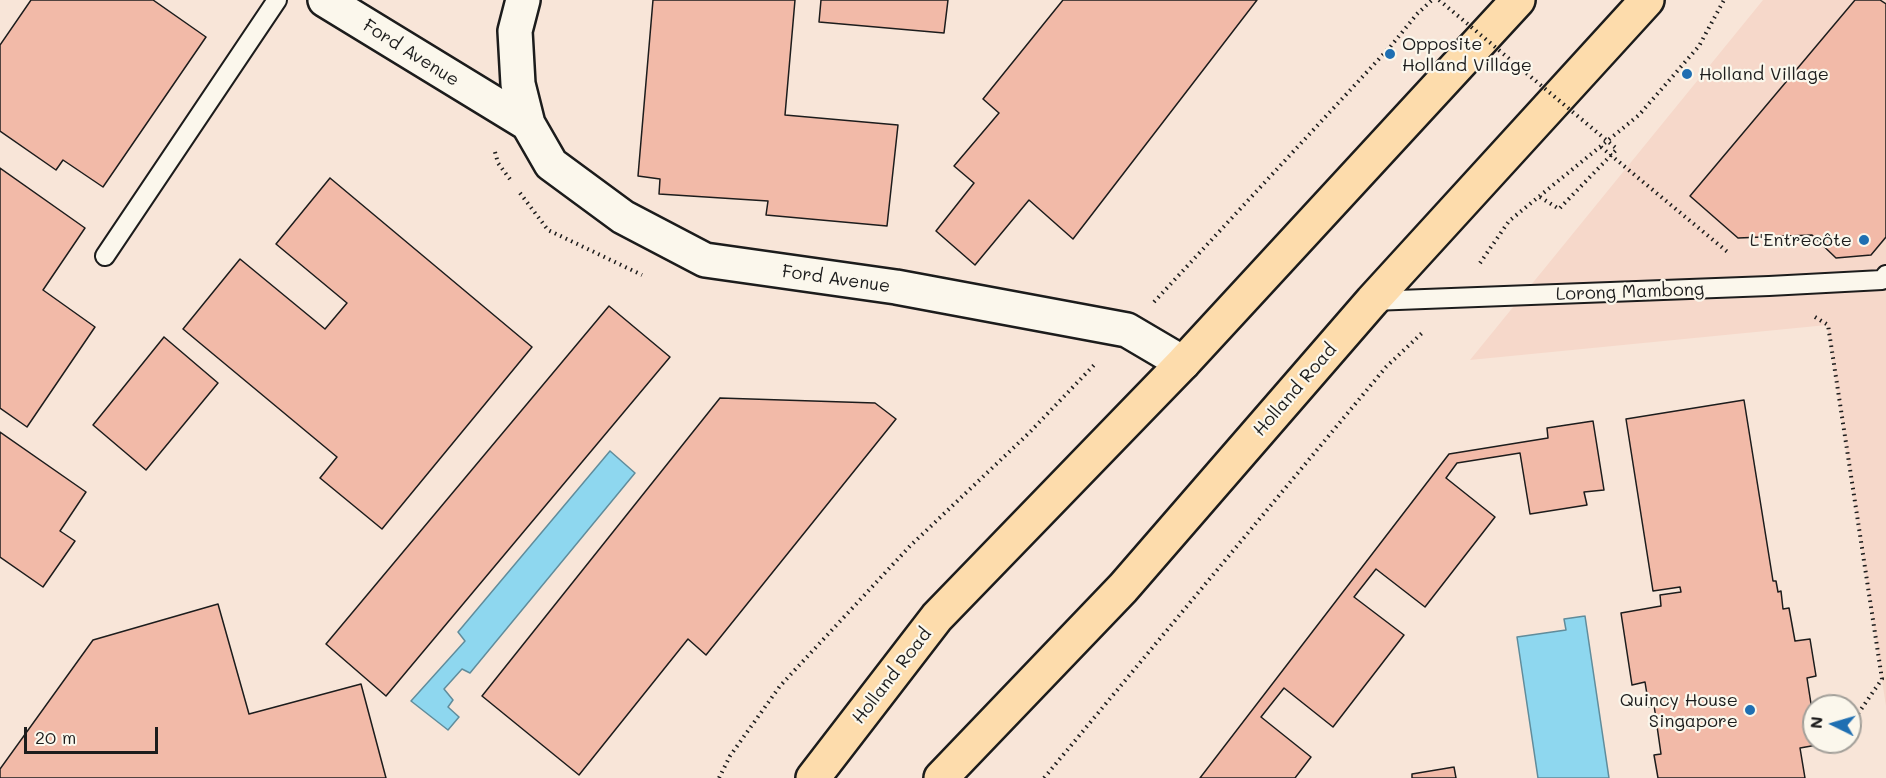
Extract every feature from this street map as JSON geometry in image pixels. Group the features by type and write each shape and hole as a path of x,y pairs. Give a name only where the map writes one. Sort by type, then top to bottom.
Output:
{"main road":[{"name":"Holland Road","path":"813,778 937,617 1183,363 1518,0"},
{"name":"Holland Road","path":"941,778 1124,588 1372,301 1647,0"}],"street":[{"name":"Ford Avenue","path":"325,0 528,124"},
{"name":"Ford Avenue","path":"523,0 515,31 518,84 528,124 551,164 623,218 705,260 896,287 1127,330 1183,363"}],"lane":[{"path":"105,256 277,0"},
{"name":"Lorong Mambong","path":"1372,301 1769,286 1882,280 1886,275"}],"path":[{"path":"719,778 730,756 780,686 910,546 1029,433 1217,236 1432,0"},
{"path":"1439,0 1617,149 1559,208 1540,197"},
{"path":"1044,778 1386,367 1458,298 1509,221 1639,115 1700,46 1724,0"},
{"path":"1601,147 1769,286 1828,325 1882,678 1862,708"}],"shaded area":[{"path":"1763,0 1886,0 1886,706 1827,325 1470,360"}],"water":[{"path":"610,451 635,473 470,673 462,669 444,689 453,700 448,707 459,717 448,730 411,701 465,641 458,632"},
{"path":"1585,616 1609,778 1538,778 1517,637 1566,630 1564,619"}],"building":[{"path":"31,0 153,0 206,37 103,187 63,160 56,170 0,131 0,45"},
{"path":"653,0 795,0 785,115 898,125 887,226 766,215 768,201 659,194 660,179 638,176"},
{"path":"821,0 948,0 944,33 819,22"},
{"path":"1063,0 1257,0 1073,239 1029,200 975,265 936,231 974,183 954,166 999,113 983,99"},
{"path":"1855,0 1880,0 1886,4 1886,237 1871,255 1836,258 1812,235 1738,238 1690,196"},
{"path":"0,168 85,228 43,290 95,327 27,427 0,408"},
{"path":"330,178 532,347 382,529 320,478 337,457 183,329 240,259 325,329 347,303 276,244"},
{"path":"609,306 670,357 386,696 326,644"},
{"path":"164,337 218,383 146,470 93,425"},
{"path":"720,398 875,403 896,419 706,655 688,639 579,775 482,696"},
{"path":"1744,400 1773,581 1776,581 1778,592 1781,591 1783,609 1789,608 1795,641 1810,639 1816,676 1807,678 1809,694 1802,694 1802,748 1800,748 1805,778 1658,778 1654,755 1661,754 1654,705 1649,707 1645,682 1632,685 1621,613 1661,606 1660,595 1681,592 1680,587 1653,591 1626,419"},
{"path":"1593,421 1604,490 1584,492 1587,505 1530,514 1520,453 1457,463 1446,478 1495,517 1425,607 1376,569 1354,597 1404,635 1333,727 1284,688 1261,717 1311,757 1295,778 1200,778 1449,454 1548,438 1547,428"},
{"path":"0,432 86,492 60,531 75,541 43,587 0,557"},
{"path":"218,604 249,714 361,684 386,778 0,778 0,769 93,640"},
{"path":"1454,767 1456,778 1412,778 1412,774"}],"place":[{"name":"Opposite Holland Village","path":"1390,54"},
{"name":"Holland Village","path":"1687,74"},
{"name":"L'Entrecôte","path":"1864,240"},
{"name":"Quincy House Singapore","path":"1750,710"}]}
